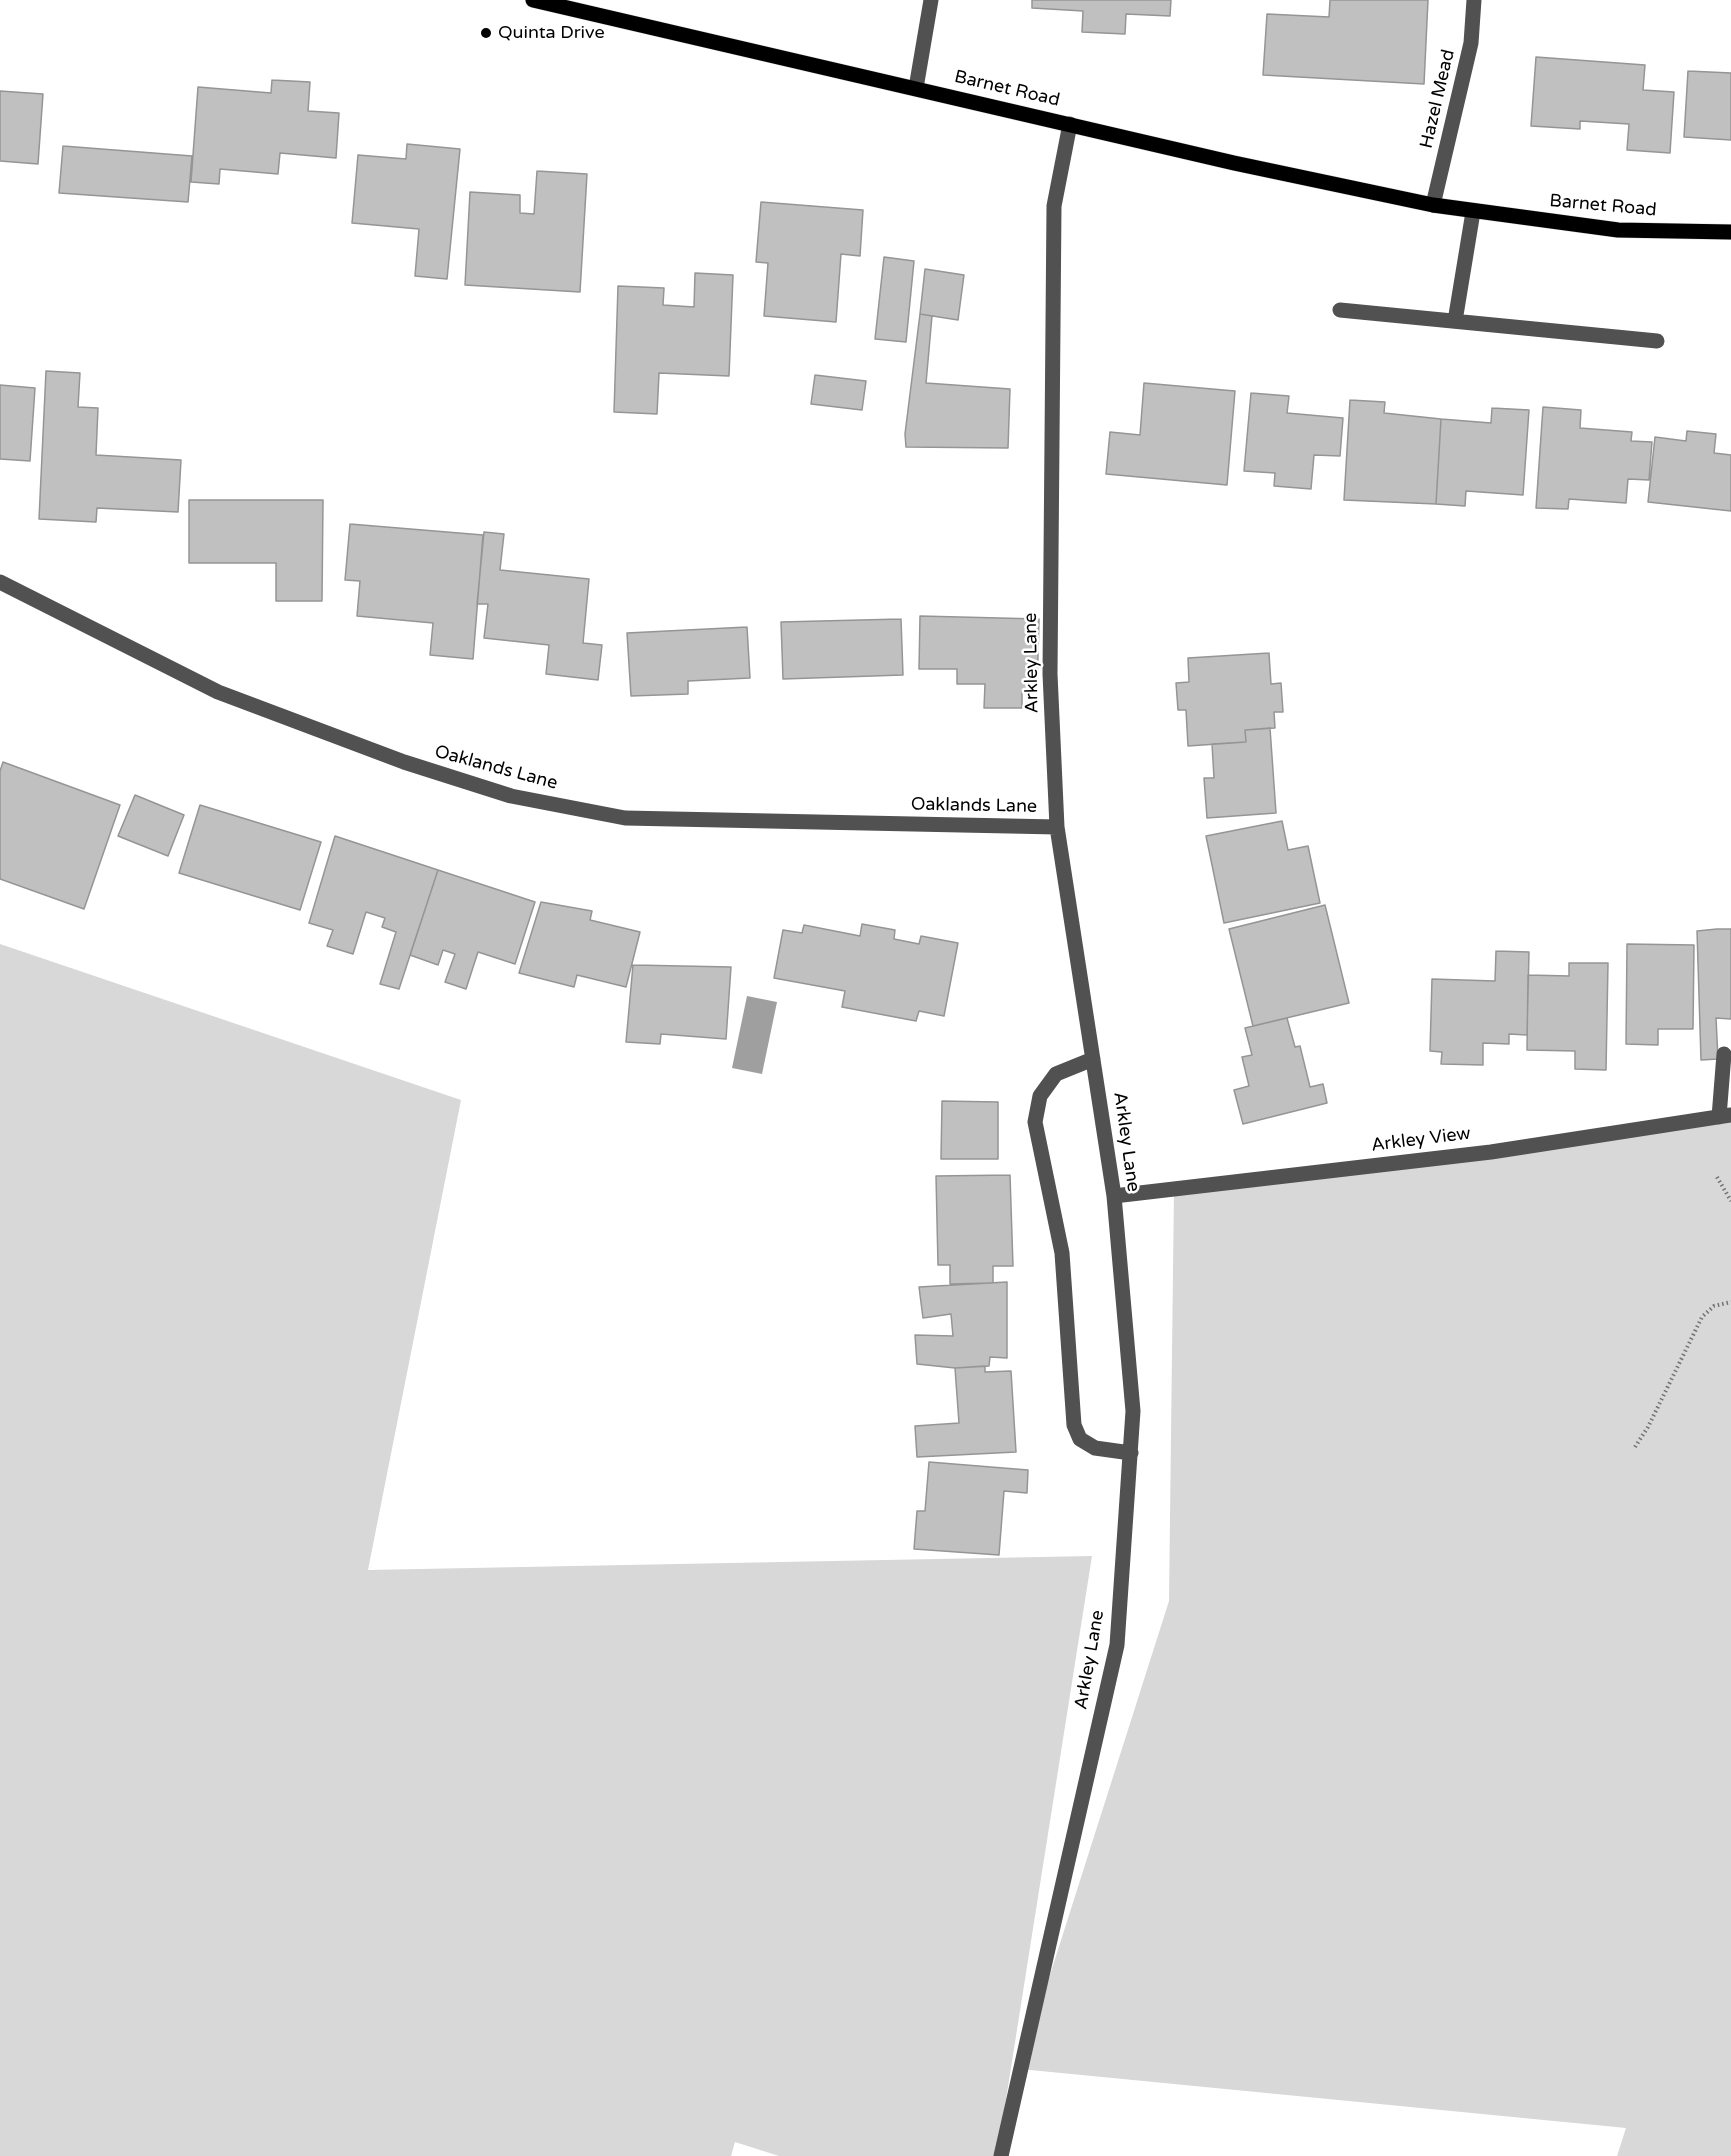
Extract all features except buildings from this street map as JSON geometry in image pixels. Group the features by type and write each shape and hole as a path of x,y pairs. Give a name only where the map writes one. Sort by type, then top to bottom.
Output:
{"main road":[{"name":"Barnet Road","path":"533,0 1234,163 1433,205 1618,230 1731,232"}],"street":[{"path":"916,88 932,0"},
{"name":"Hazel Mead","path":"1433,205 1471,43 1474,0"},
{"name":"Arkley Lane","path":"1001,2156 1117,1644 1133,1411 1114,1196 1057,827 1050,674 1054,206 1070,124"},
{"path":"1455,321 1473,212"},
{"path":"1340,310 1657,341"},
{"name":"Oaklands Lane","path":"0,582 218,692 404,762 511,796 625,818 1057,827"},
{"path":"1724,1054 1725,1116"},
{"path":"1094,1059 1056,1074 1040,1096 1035,1122 1062,1253 1074,1425 1080,1440 1095,1448 1131,1453"},
{"name":"Arkley View","path":"1114,1196 1491,1152 1725,1116"}],"path":[{"path":"1717,1177 1731,1201"},
{"path":"1635,1447 1648,1428 1702,1317 1714,1306 1731,1302"}],"shaded area":[{"path":"0,944 461,1100 368,1570 1092,1556 997,2156 779,2156 735,2142 731,2156 0,2156"},
{"path":"747,996 777,1002 762,1074 732,1068"},
{"path":"1731,1115 1731,2156 1617,2156 1626,2128 1020,2069 1169,1601 1174,1188"}],"place":[{"name":"Quinta Drive","path":"486,33"}]}
